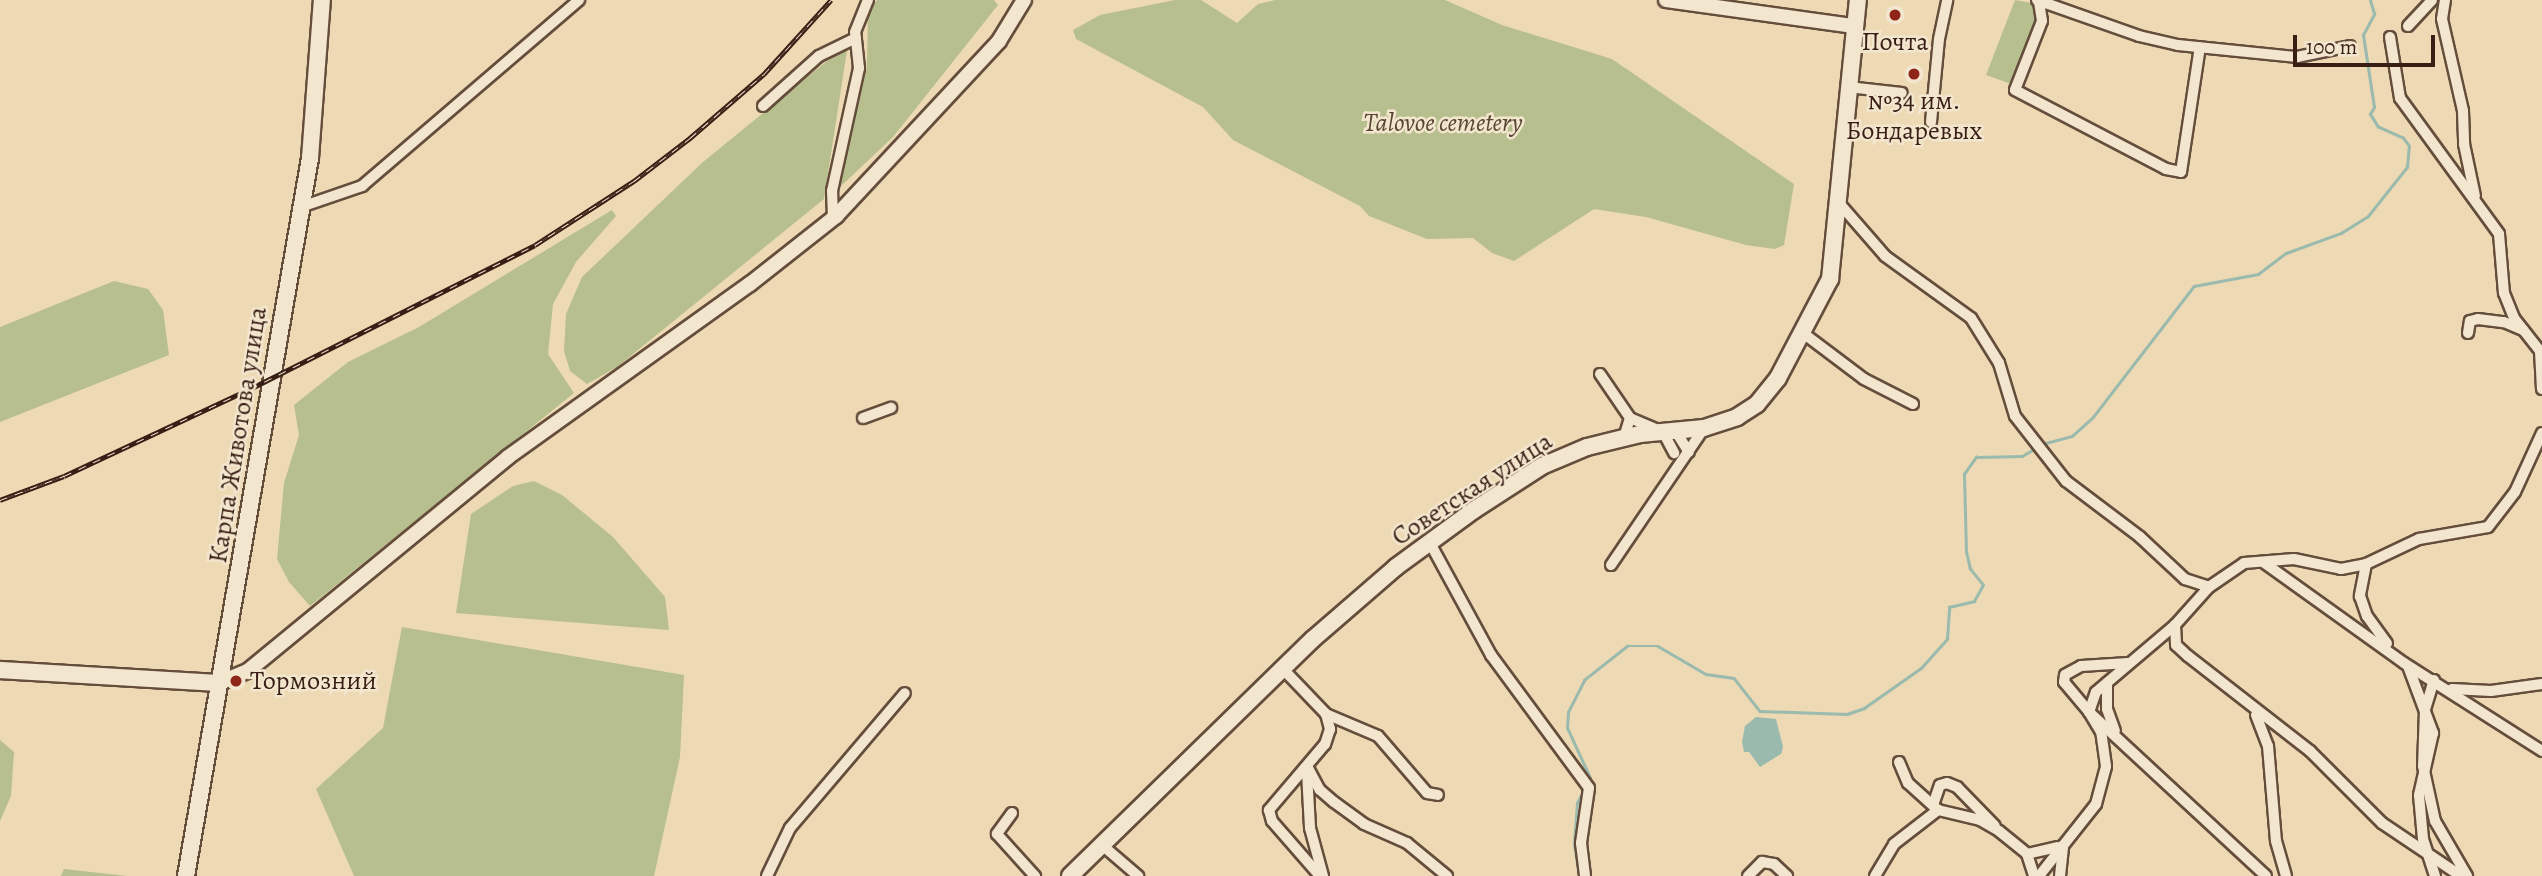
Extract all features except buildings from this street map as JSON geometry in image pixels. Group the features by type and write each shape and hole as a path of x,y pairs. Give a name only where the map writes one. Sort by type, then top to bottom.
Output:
{"main road":[{"name":"Карпа Животова улица","path":"186,876 310,158 321,0"},
{"name":"Советская улица","path":"1070,876 1357,600 1430,542 1542,466 1587,447 1624,438 1704,428 1737,417 1757,404 1778,378 1830,279 1858,0"},
{"path":"0,670 219,684"}],"street":[{"path":"301,207 362,186 579,0"},
{"path":"832,218 832,191 859,68 856,38 868,0"},
{"path":"219,684 249,670 508,457 750,284 832,218 999,41 1024,0"},
{"path":"1666,0 1854,26"},
{"path":"1931,122 1947,0"},
{"path":"2408,26 2432,0"},
{"path":"2445,0 2442,19 2463,111 2464,144 2476,199"},
{"path":"2038,1 2139,36 2200,47 2297,57 2350,46"},
{"path":"2038,1 2042,21 2014,90 2133,156 2166,169 2181,172 2200,47"},
{"path":"2390,37 2400,98 2499,234 2504,293 2526,332 2538,344 2542,389"},
{"path":"763,106 819,57 856,38"},
{"path":"1848,87 1902,93"},
{"path":"1839,203 1885,256 1971,318 1999,363 2015,416 2066,481 2149,545 2185,579 2209,587"},
{"path":"2468,333 2470,321 2478,319 2504,322 2526,332"},
{"path":"1802,333 1864,379 1913,404"},
{"path":"1600,374 1630,418 1669,431 1689,452"},
{"path":"863,418 891,408"},
{"path":"1624,438 1630,418"},
{"path":"1611,565 1704,428"},
{"path":"1669,431 1674,453"},
{"path":"2089,712 2096,692 2175,625 2209,587 2236,567 2294,559 2341,569 2366,564 2419,539 2488,527 2515,492 2538,448 2542,433"},
{"path":"1430,542 1491,655 1585,786 1581,843 1586,876"},
{"path":"2263,562 2406,664 2449,688 2542,751"},
{"path":"2366,564 2361,596 2367,617 2406,664 2425,712"},
{"path":"2185,579 2192,605"},
{"path":"2175,625 2176,645 2255,712 2310,751 2361,805 2426,856 2461,876"},
{"path":"2127,663 2081,666 2065,675 2068,689 2089,712 2115,733 2266,876"},
{"path":"1283,669 1326,714 1378,736 1427,793 1438,794"},
{"path":"2434,680 2425,712 2424,774 2419,795 2426,856 2435,876"},
{"path":"2107,683 2107,709 2115,733"},
{"path":"2449,688 2491,691 2542,684"},
{"path":"767,876 790,828 905,692"},
{"path":"1875,876 1894,844 1935,808 1940,785 1947,783 1957,787 1999,831 2026,854 2038,873 2096,804 2106,766 2101,732 2089,712"},
{"path":"2255,712 2268,746 2276,841 2286,876"},
{"path":"1322,876 1272,821 1269,810 1325,744 1330,729 1326,714"},
{"path":"1899,762 1908,783 1935,808 1980,820 1999,831"},
{"path":"1307,766 1310,828 1322,876"},
{"path":"1307,766 1310,777 1334,802 1364,824 1407,843 1447,876"},
{"path":"2424,774 2435,821 2467,876"},
{"path":"1012,813 997,834 1035,876"},
{"path":"1102,845 1138,876"},
{"path":"2026,854 2063,845"},
{"path":"2060,876 2063,845"},
{"path":"1018,876 1019,861"},
{"path":"1748,876 1762,862 1774,864 1787,876"}],"green space":[{"path":"877,0 994,0 998,5 893,137 840,187 867,65 868,11"},
{"name":"Talovoe cemetery","path":"1175,0 1201,0 1237,23 1258,4 1275,0 1445,0 1502,25 1612,59 1794,184 1784,245 1775,249 1746,245 1646,217 1594,209 1514,261 1492,253 1473,238 1427,239 1369,216 1360,206 1233,140 1203,107 1076,39 1073,30 1100,15"},
{"path":"2015,0 2037,4 2040,20 2014,85 1986,75"},
{"path":"848,44 824,199 617,367 587,384 570,371 564,351 566,314 582,277 703,162"},
{"path":"612,210 616,216 576,262 553,304 548,354 574,393 310,606 289,582 277,559 284,483 299,435 294,405 348,362 419,327"},
{"path":"114,281 148,289 163,310 169,355 0,422 0,327"},
{"path":"534,481 562,495 613,537 665,597 669,630 456,613 471,514 513,486"},
{"path":"402,627 684,675 680,757 654,876 354,876 316,789 383,728"},
{"path":"0,740 14,752 11,796 0,821"},
{"path":"64,869 127,876 61,876"}],"shaded area":[{"path":"1756,717 1776,719 1783,747 1781,754 1760,767 1749,752 1744,752 1742,742 1745,726"}],"waterway":[{"path":"2042,444 2072,436 2093,417 2194,286 2258,274 2286,253 2341,233 2368,216 2407,167 2409,146 2403,138 2378,127 2370,114 2374,107 2363,35 2374,14 2370,0"},
{"path":"1588,783 1590,778 1567,728 1568,712 1584,680 1627,646 1658,646 1706,674 1734,678 1760,711 1847,714 1864,708 1921,668 1947,639 1949,607 1974,601 1983,585 1970,569 1966,552 1964,474 1976,457 2022,456 2036,448"},
{"path":"1579,876 1574,843 1577,803 1584,789"}],"railway":[{"path":"0,500 64,476 250,389 535,245 634,181 690,138 764,74 831,0"}],"place":[{"name":"Почта","path":"1895,15"},
{"name":"№34 им. Бондаревых","path":"1914,74"},
{"name":"Тормозний","path":"236,681"}]}
